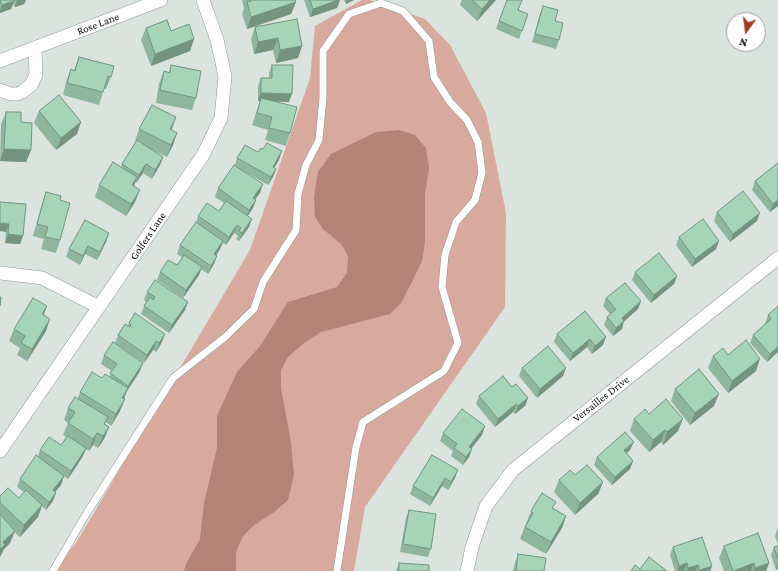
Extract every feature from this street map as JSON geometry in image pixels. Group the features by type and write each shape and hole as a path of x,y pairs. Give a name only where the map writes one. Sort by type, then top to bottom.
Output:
{"street":[{"name":"Rose Lane","path":"0,61 161,0"},
{"name":"Golfers Lane","path":"0,451 203,155 222,118 225,76 217,40 203,0"},
{"path":"0,90 11,94 17,94 31,85 36,75 35,48"},
{"name":"Versailles Drive","path":"467,571 474,540 486,506 513,470 778,258"},
{"path":"0,273 42,278 99,307"}],"lane":[{"path":"53,571 89,510 173,378 224,338 254,309 263,282 296,230 298,194 306,165 319,140 323,98 323,51 349,14 382,3 403,11 429,41 434,77 450,102 467,120 478,142 482,173 475,200 456,222 445,256 442,287 458,342 444,371 363,422 356,447 337,571"}],"shaded area":[{"path":"362,0 370,0 425,19 450,45 486,113 506,213 505,307 365,507 354,571 50,571 76,543 250,250 310,78 315,26"},
{"path":"399,130 415,135 426,148 429,168 425,194 425,242 422,261 412,282 401,303 390,314 321,332 304,343 288,357 281,370 281,388 291,443 294,475 288,500 274,512 253,526 243,536 236,552 236,571 184,571 187,562 200,539 204,503 217,448 217,416 237,372 260,346 288,302 337,287 347,273 348,256 341,244 323,229 315,217 314,197 318,172 331,154 376,132"}],"building":[{"path":"0,0 14,0 14,1 2,5"},
{"path":"250,0 295,0 296,2 251,17 247,2 251,1"},
{"path":"310,0 338,0 313,9"},
{"path":"472,0 490,0 482,9"},
{"path":"507,0 522,0 518,10 528,14 522,31 499,21"},
{"path":"543,6 558,10 555,21 563,23 559,40 535,34"},
{"path":"297,19 302,46 280,50 278,38 258,42 255,27"},
{"path":"167,20 171,31 189,24 194,39 155,54 146,28"},
{"path":"79,57 114,66 111,77 108,76 103,92 67,83 71,69 75,71"},
{"path":"171,65 201,71 196,98 160,90 164,71 170,73"},
{"path":"272,65 293,65 292,94 261,93 261,78 272,78"},
{"path":"59,95 81,122 61,138 39,111"},
{"path":"261,98 297,107 290,133 269,128 272,117 257,113"},
{"path":"152,105 176,117 170,129 177,133 171,145 139,129"},
{"path":"6,112 21,112 21,122 32,123 31,150 4,149"},
{"path":"137,140 163,157 155,170 146,164 139,175 122,164"},
{"path":"267,143 282,151 273,167 276,169 271,177 237,158 245,145 258,152 261,148 263,149"},
{"path":"113,162 137,177 132,185 140,190 131,204 99,185"},
{"path":"778,163 778,200 773,204 755,181"},
{"path":"234,165 263,184 253,198 256,200 249,210 218,188"},
{"path":"743,191 760,213 733,234 717,212"},
{"path":"46,192 61,196 60,200 70,203 60,240 45,237 48,227 37,224"},
{"path":"226,201 252,219 242,233 239,231 241,228 237,225 229,237 198,216 207,203 219,211"},
{"path":"0,202 26,204 23,236 8,234 9,224 0,223"},
{"path":"703,219 719,241 695,259 679,237"},
{"path":"85,220 109,233 100,252 88,246 83,256 69,249"},
{"path":"196,222 223,241 214,254 217,256 211,266 180,245"},
{"path":"659,253 677,276 654,295 635,272"},
{"path":"184,255 202,267 186,290 160,272 168,260 177,265"},
{"path":"155,280 188,302 172,325 144,306 150,297 153,300 155,297 147,292"},
{"path":"625,283 641,301 622,318 624,321 616,328 607,317 616,309 606,298"},
{"path":"33,298 47,306 42,314 50,319 32,349 21,343 25,336 14,329"},
{"path":"778,306 778,347 770,354 753,335 771,319 768,315"},
{"path":"585,311 606,337 595,346 590,339 573,353 557,334"},
{"path":"135,313 165,334 159,343 156,341 147,355 118,335 125,324 130,327 131,324 129,323"},
{"path":"746,340 760,359 732,381 713,356 723,348 728,355"},
{"path":"113,342 143,363 128,386 110,373 117,364 104,355"},
{"path":"548,346 566,368 540,389 522,368"},
{"path":"699,369 719,394 695,413 675,389"},
{"path":"92,372 102,378 105,374 128,388 122,398 125,399 116,414 80,392"},
{"path":"503,376 512,387 516,384 528,398 518,406 516,404 498,419 479,396"},
{"path":"75,397 108,417 104,424 109,427 103,436 97,433 93,439 68,423 75,412 68,408"},
{"path":"666,399 683,419 667,432 665,430 653,440 634,419 645,409 649,414"},
{"path":"462,409 485,426 469,447 472,449 466,457 454,448 457,444 443,433"},
{"path":"625,432 634,442 624,450 633,461 615,477 597,457"},
{"path":"68,436 86,448 71,471 40,450 49,437 61,445"},
{"path":"36,455 64,476 53,490 56,493 49,502 20,479"},
{"path":"432,455 458,470 451,482 445,478 433,498 413,486"},
{"path":"587,465 603,482 580,503 559,480 570,470 575,475"},
{"path":"8,488 19,498 26,490 42,505 24,525 0,503 0,496"},
{"path":"542,493 556,502 552,508 566,516 551,542 525,527 533,513 531,511"},
{"path":"409,510 436,514 431,549 403,544"},
{"path":"0,514 15,531 3,542 5,545 0,549"},
{"path":"758,533 769,563 755,568 754,563 733,571 724,546"},
{"path":"702,537 712,566 700,570 698,565 688,568 687,563 679,566 673,547"},
{"path":"778,546 778,559 774,547"},
{"path":"518,554 546,558 544,571 516,571"},
{"path":"649,557 667,571 631,571 635,565 640,569"},
{"path":"399,563 429,565 429,571 399,571"}]}
